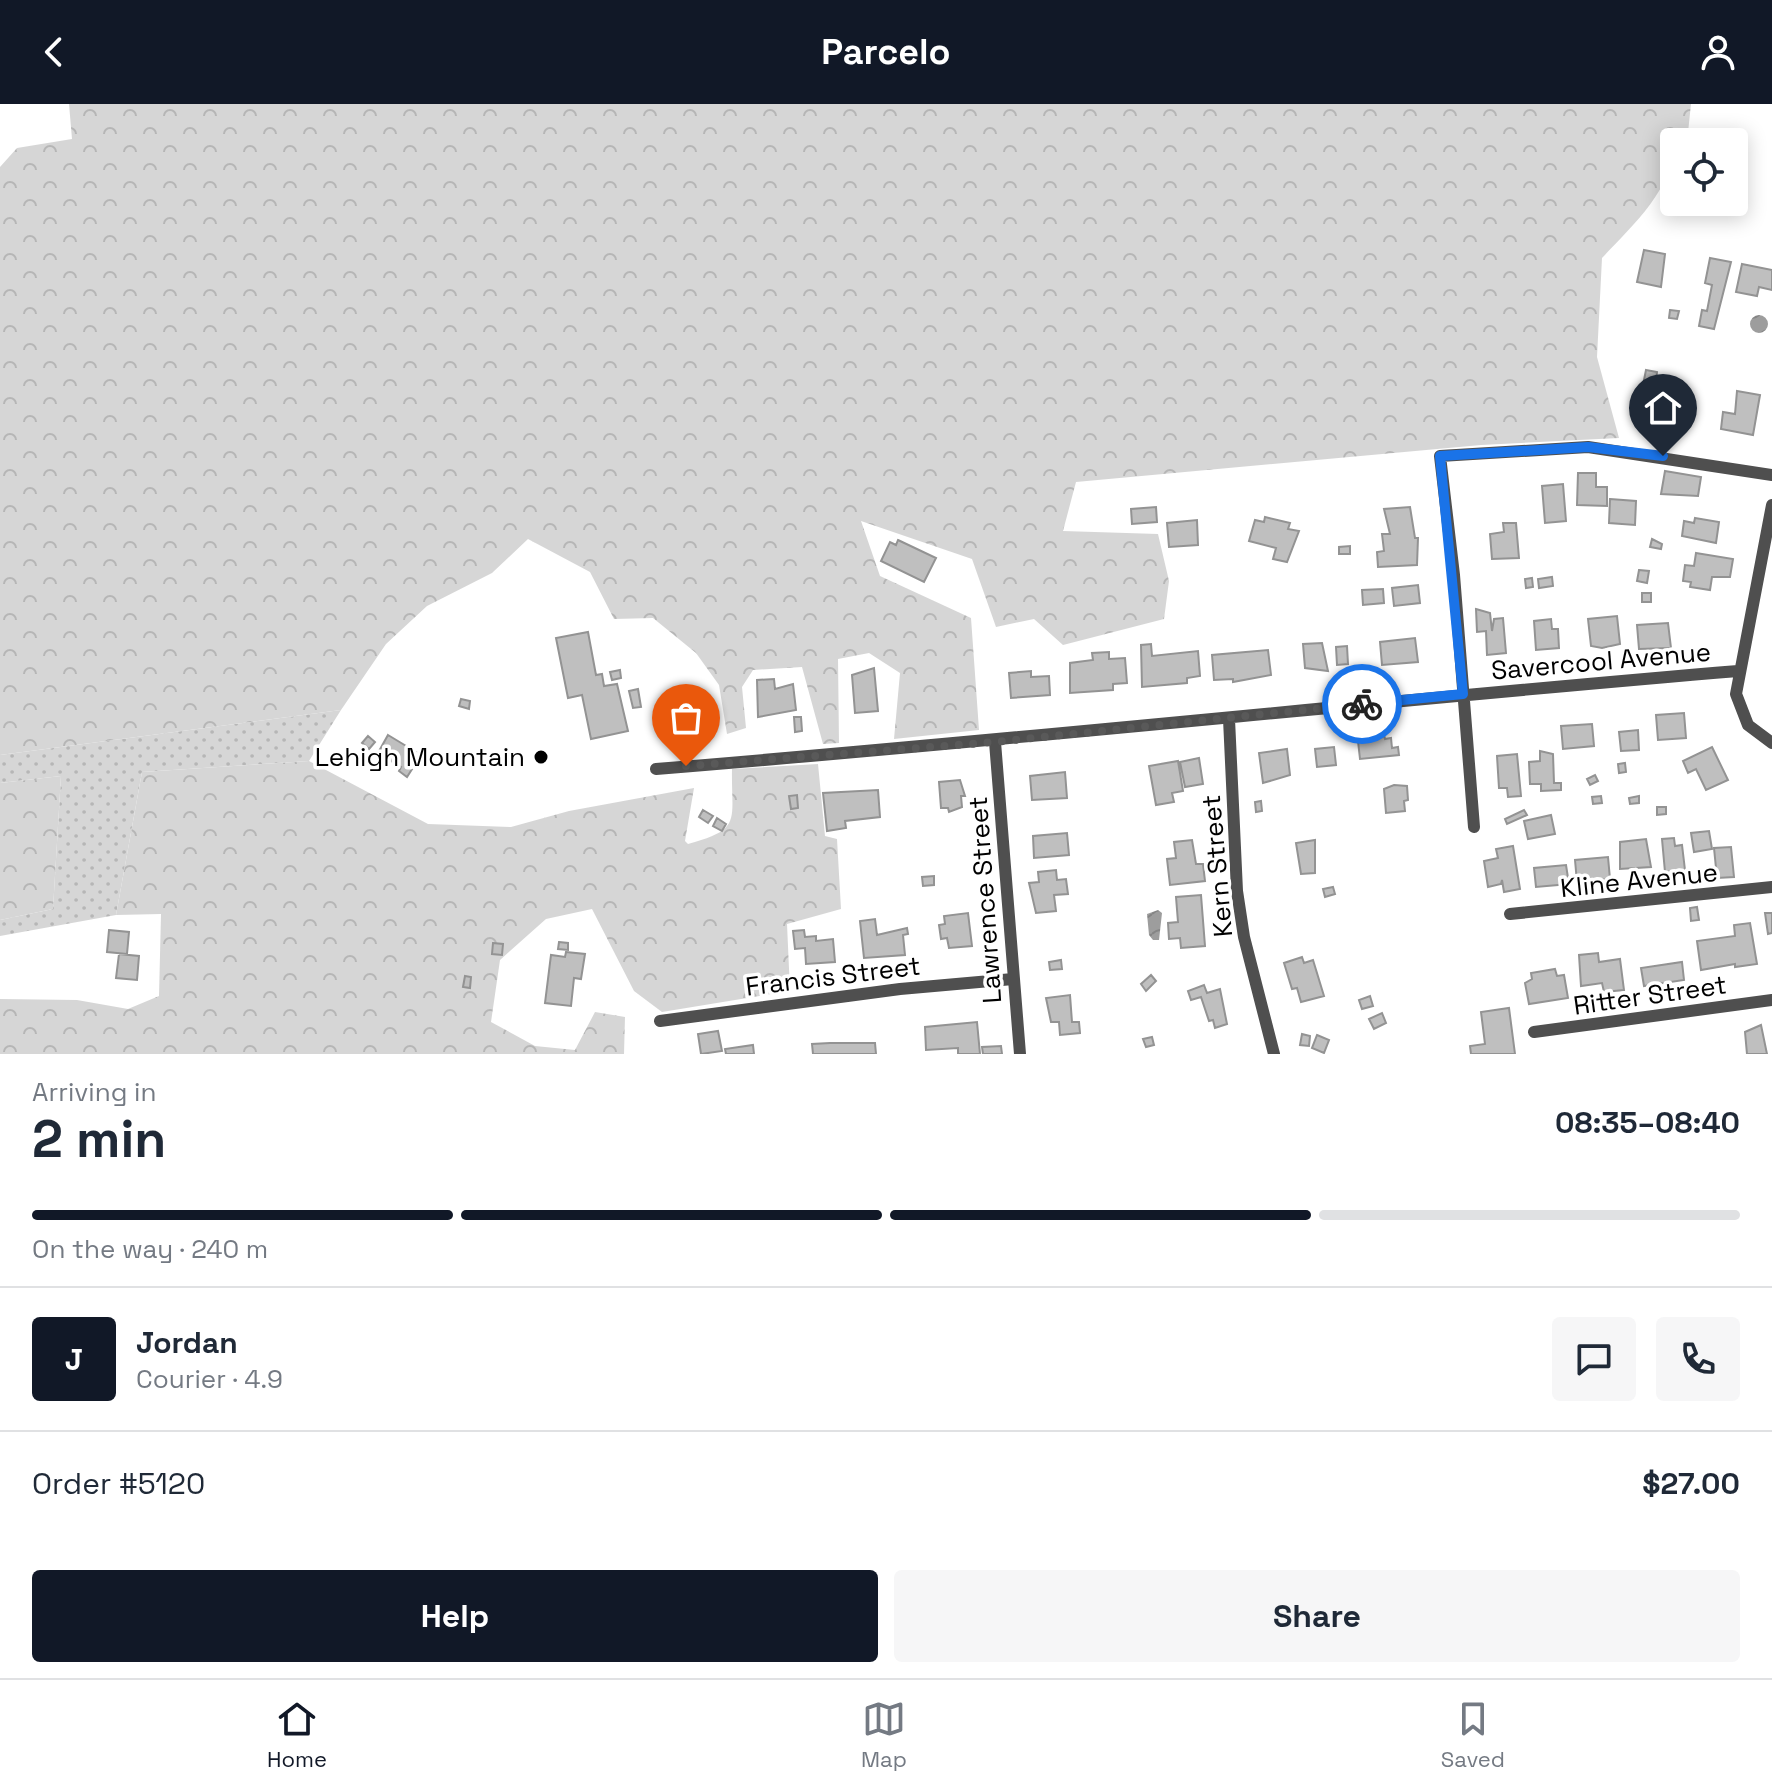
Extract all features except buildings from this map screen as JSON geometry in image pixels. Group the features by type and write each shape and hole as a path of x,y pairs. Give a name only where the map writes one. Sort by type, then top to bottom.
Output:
{"street":[{"path":"1474,827 1440,456 1588,447 1772,475"},
{"path":"1772,505 1736,694 1740,712 1748,725 1772,743"},
{"name":"Savercool Avenue","path":"656,769 995,742 1463,694 1738,671"},
{"name":"Kern Street","path":"1229,719 1237,891 1244,937 1274,1054"},
{"name":"Lawrence Street","path":"995,742 1020,1054"},
{"name":"Kline Avenue","path":"1510,914 1772,887"},
{"name":"Francis Street","path":"660,1021 900,989 1013,979"},
{"name":"Ritter Street","path":"1534,1032 1772,1000"}],"green space":[{"path":"69,104 1691,104 1688,128 1660,128 1659,191 1638,220 1602,258 1597,357 1619,438 1481,445 1076,482 1063,531 1158,534 1169,581 1164,619 1063,645 1034,619 996,627 972,559 861,521 880,576 971,618 979,730 894,739 900,673 869,653 838,659 839,743 823,744 802,667 753,670 742,687 746,728 727,734 719,685 696,653 653,618 614,619 590,572 528,539 492,573 427,606 386,644 341,710 0,755 0,167 17,148 72,139"},
{"path":"341,710 309,761 142,772 116,915 0,936 0,920 53,909 61,776 0,783 0,755"},
{"path":"309,761 428,824 511,827 569,811 694,788 685,841 688,844 706,839 726,827 732,812 732,769 818,764 825,836 837,839 841,909 787,924 790,991 662,1012 634,991 592,909 546,919 500,960 491,1022 535,1046 575,1050 595,1012 625,1017 624,1054 0,1054 0,999 77,1000 128,1009 159,996 161,914 116,915 142,772"},
{"path":"61,776 53,909 0,920 0,783"}],"water":[{"path":"1759,315 1768,324 1759,333 1750,324"},
{"path":"1158,910 1162,913 1159,940 1153,940 1149,935 1147,914"}],"way so far":[{"path":"686,766 995,742 1362,704"}],"place":[{"name":"Lehigh Mountain","path":"541,757"}],"route":[{"path":"1362,704 1463,694 1454,575 1440,456 1588,447 1663,456"}]}
